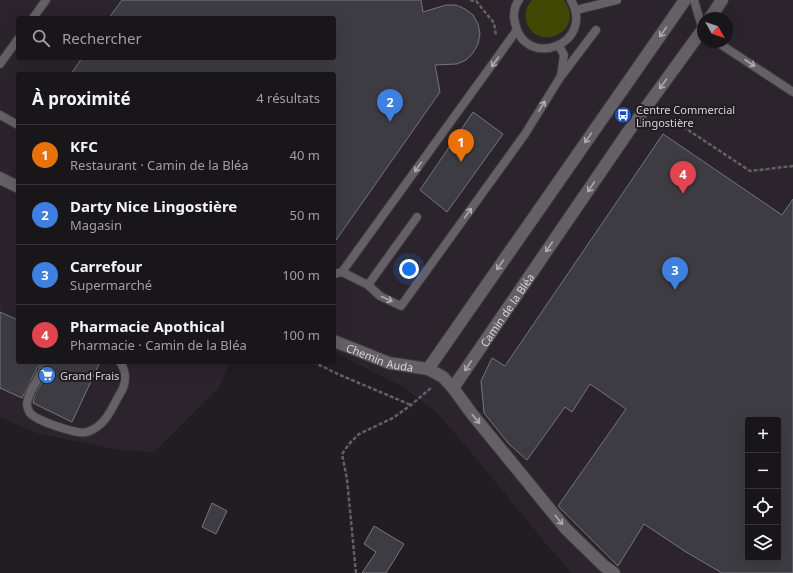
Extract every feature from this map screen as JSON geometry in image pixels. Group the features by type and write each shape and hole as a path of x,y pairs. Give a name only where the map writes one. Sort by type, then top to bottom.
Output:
{"street":[{"path":"428,369 685,0"},
{"path":"714,12 722,0"},
{"name":"Camin de la Bléa","path":"453,388 624,138 697,38"},
{"path":"0,178 16,186"},
{"name":"Chemin Auda","path":"336,341 389,363 428,369 443,377 453,388"},
{"path":"453,388 472,414 566,529 604,566 614,573"}],"lane":[{"path":"34,16 46,0"},
{"path":"517,1 514,13 514,22 522,38 530,45 549,49 559,46 568,40 574,30 577,20 576,10 571,0"},
{"path":"576,10 617,0"},
{"path":"694,0 698,12"},
{"path":"517,30 338,273 368,285 380,296 401,306 525,134 561,76 596,30"},
{"path":"0,64 16,42"},
{"path":"559,46 564,55 561,76"},
{"path":"726,48 793,92"},
{"path":"0,115 16,124"},
{"path":"368,285 417,217"},
{"path":"42,371 29,397 27,404 30,412 34,416 61,428 73,432 86,433 96,429 105,420 124,385 125,374 121,364"}],"path":[{"path":"470,0 476,1 494,23 496,42"},
{"path":"673,120 750,171 793,166"},
{"path":"317,364 411,405"},
{"path":"356,573 347,479 342,454 359,434 393,418 411,405 443,377"}],"shaded area":[{"path":"0,0 793,0 793,573 572,573 436,412 402,386 336,353 336,72 16,72 16,364 229,364 219,388 154,452 118,450 36,433 0,417"}],"green space":[{"path":"532,0 564,0 570,12 569,22 564,30 557,35 547,37 538,36 531,30 525,14 527,7"}],"building":[{"path":"122,0 421,0 423,12 446,5 456,5 465,9 473,15 478,24 480,34 478,44 473,53 466,60 457,64 435,65 440,92 336,240 336,72 72,72 81,60 336,60 336,16 110,16"},
{"path":"473,112 503,134 447,212 420,190"},
{"path":"663,134 782,215 793,199 793,573 722,573 686,552 644,524 618,566 558,506 626,409 590,384 572,412 565,407 527,460 509,444 484,413 481,381 492,358 505,366"},
{"name":"Grand Frais","path":"0,312 16,319 16,364 99,364 72,422 33,403 35,394 47,373 47,368 44,366 39,366 37,368 22,398 0,388"},
{"path":"212,503 227,511 216,534 202,527"},
{"path":"374,526 404,544 386,573 362,573 376,552 364,544"}],"place":[{"name":"Centre Commercial Lingostière","path":"623,115"},
{"name":"Darty Nice Lingostière","path":"390,122"},
{"name":"KFC","path":"461,162"},
{"name":"Pharmacie Apothical","path":"683,194"},
{"name":"Carrefour","path":"675,290"},
{"name":"Grand Frais","path":"47,375"}]}
